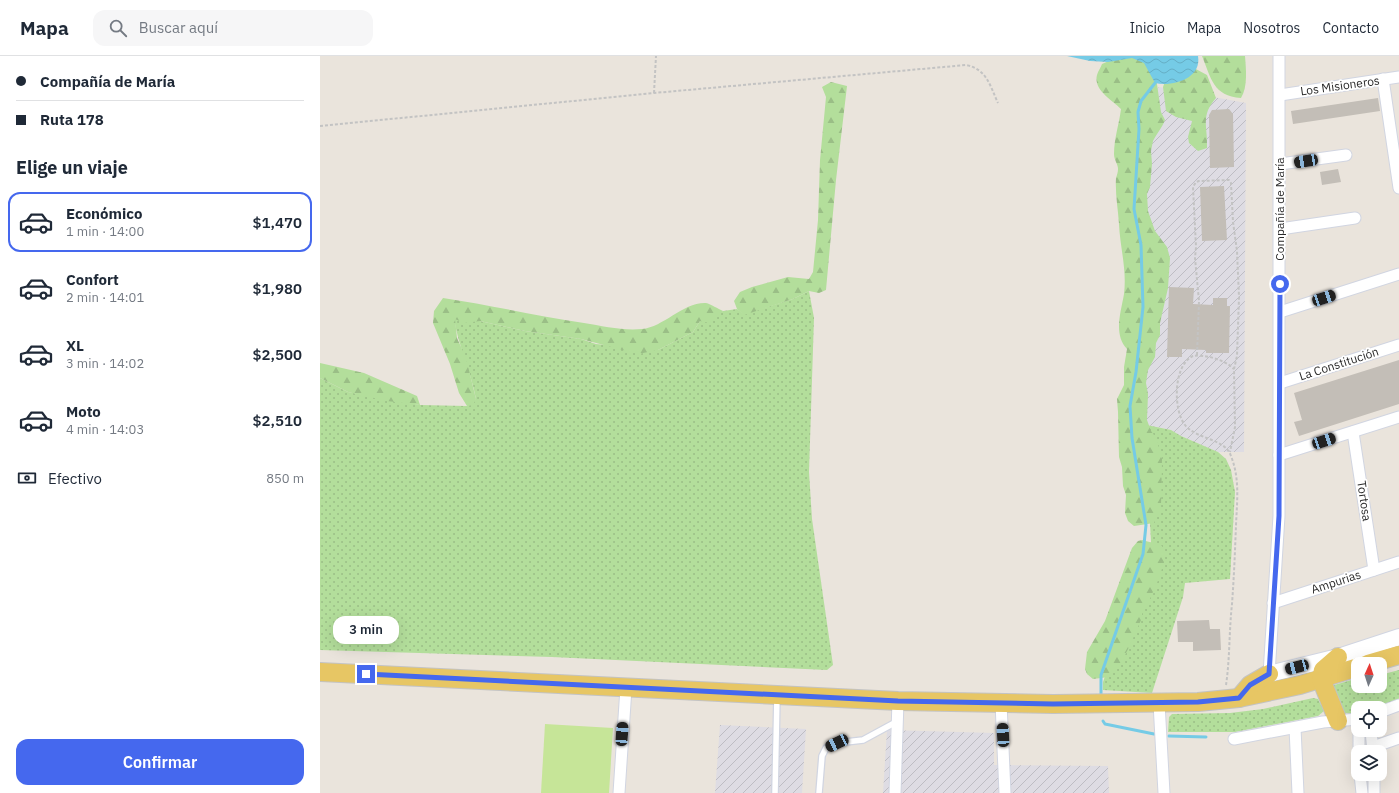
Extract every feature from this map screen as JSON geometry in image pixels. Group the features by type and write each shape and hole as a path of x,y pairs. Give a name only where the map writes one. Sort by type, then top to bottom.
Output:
{"main road":[{"path":"1387,658 1399,654"},
{"path":"1338,657 1324,670 1322,679 1338,721"},
{"path":"320,672 898,701 1001,703 1159,703 1232,699 1285,689 1351,669"},
{"path":"1232,699 1250,685 1269,674"}],"street":[{"name":"Compañía de María","path":"1269,674 1279,516 1279,56"},
{"name":"Los Misioneros","path":"1280,95 1399,77"},
{"path":"1383,79 1399,188"},
{"path":"1280,164 1346,155"},
{"path":"1280,229 1355,218"},
{"path":"1280,312 1399,274"},
{"name":"La Constitución","path":"1280,383 1399,345"},
{"path":"1279,456 1399,417"},
{"name":"Tortosa","path":"1353,432 1374,570"},
{"name":"Ampurias","path":"1273,602 1399,562"},
{"path":"1269,674 1338,657 1399,637"},
{"path":"618,793 626,688"},
{"path":"894,793 898,701"},
{"path":"1001,703 1005,793"},
{"path":"1159,703 1164,793"},
{"path":"1387,709 1399,705"},
{"path":"1234,739 1323,722 1351,720"},
{"path":"1295,728 1298,793"},
{"path":"1382,745 1399,738"},
{"path":"1361,781 1362,793"},
{"path":"1374,781 1374,793"}],"lane":[{"path":"775,793 777,696"},
{"path":"820,793 822,756 826,748 837,743 863,740 898,721"}],"path":[{"path":"654,93 656,56"},
{"path":"320,126 654,93 966,65 976,67 984,73 998,103"},
{"path":"1197,355 1199,301 1195,258 1196,248 1193,187 1196,182 1199,181 1229,180 1231,183 1238,282 1238,333 1234,369 1235,428 1230,452"},
{"path":"1232,699 1229,664 1238,492 1237,475 1230,452 1225,447 1192,431 1184,424 1180,415 1178,401 1178,374 1189,358 1197,355 1226,363 1234,369"}],"shaded area":[{"path":"1159,87 1246,103 1244,452 1218,452 1171,430 1137,423 1140,209 1151,96"},
{"path":"720,725 806,729 802,793 715,793"},
{"path":"887,730 994,733 994,765 1108,766 1109,793 883,793"}],"green space":[{"path":"1120,56 1153,56 1161,112 1165,120 1153,141 1151,151 1152,164 1150,187 1147,194 1148,211 1155,231 1167,247 1170,258 1168,288 1160,323 1160,335 1156,343 1155,357 1148,370 1146,383 1148,394 1147,420 1151,431 1156,438 1162,458 1161,506 1154,523 1134,526 1128,521 1125,513 1126,495 1123,486 1122,467 1119,457 1117,399 1124,385 1124,367 1127,349 1120,337 1119,330 1125,276 1116,195 1116,178 1118,169 1114,154 1121,109 1100,90 1097,80 1097,74 1102,64"},
{"path":"1202,56 1245,56 1246,83 1241,98 1232,97 1219,90 1211,78"},
{"path":"1194,68 1207,75 1216,98 1211,104 1206,116 1207,148 1198,151 1189,143 1188,137 1192,121 1176,117 1166,111 1163,87 1167,76"},
{"path":"831,82 847,86 836,180 826,290 819,293 809,291 793,299 744,315 737,309 734,301 740,292 788,277 809,279 813,272 818,220 820,160 826,97 822,87"},
{"path":"809,291 814,318 809,472 812,519 833,665 827,670 552,657 320,650 320,378 348,392 420,405 467,406 476,399 471,378 458,339 454,318 480,321 525,331 581,339 596,344 658,350 693,332 700,321 723,311 737,309 744,314 793,299"},
{"path":"443,298 613,328 628,329 642,329 650,327 689,306 698,304 706,303 723,311 710,323 700,321 693,332 658,350 638,354 581,339 525,331 480,321 464,323 455,319 457,338 466,358 476,399 473,405 467,406 459,393 450,364 433,323 434,311"},
{"path":"320,363 364,373 417,396 420,405 387,401 348,392 320,378"},
{"path":"1137,423 1171,430 1218,452 1226,459 1231,470 1235,492 1230,579 1185,583 1183,597 1152,693 1103,690 1103,682 1151,542 1149,504"},
{"path":"1142,540 1161,545 1165,551 1164,562 1159,578 1149,601 1143,610 1141,620 1122,661 1109,677 1093,679 1087,674 1085,669 1087,652 1105,621 1132,548 1138,541"},
{"path":"1399,670 1399,701 1387,705 1387,701 1351,701 1351,714 1340,712 1331,686 1351,680 1351,693 1387,693 1387,673"},
{"path":"1313,698 1318,699 1324,711 1318,716 1235,732 1168,732 1169,717 1172,714 1230,713 1263,709"},
{"path":"545,724 613,728 609,793 541,793"}],"water":[{"path":"1067,56 1198,56 1198,64 1191,76 1184,80 1169,84 1162,84 1155,83 1144,63 1132,58 1108,62 1090,61"}],"building":[{"path":"1378,98 1380,111 1293,124 1291,111"},
{"path":"1229,109 1233,114 1234,167 1210,168 1209,115 1212,110"},
{"path":"1338,169 1341,182 1322,185 1320,172"},
{"path":"1224,186 1227,240 1202,241 1200,187"},
{"path":"1169,287 1194,288 1193,304 1213,305 1213,298 1227,298 1227,306 1230,306 1229,353 1206,353 1206,350 1182,349 1182,357 1167,357"},
{"path":"1399,360 1399,404 1299,436 1294,422 1302,420 1294,393"},
{"path":"1209,620 1210,629 1220,629 1221,650 1193,651 1193,642 1178,642 1177,621"}],"waterway":[{"path":"1101,696 1101,675 1143,554 1146,525 1132,438 1130,406 1136,372 1143,307 1141,245 1134,209 1139,129 1138,112 1141,101 1155,83"},
{"path":"1103,721 1105,724 1154,734"},
{"path":"1169,736 1206,737"}],"route":[{"path":"366,674 898,701 1053,704 1198,702 1239,698 1250,685 1269,674 1279,516 1280,284"}]}
